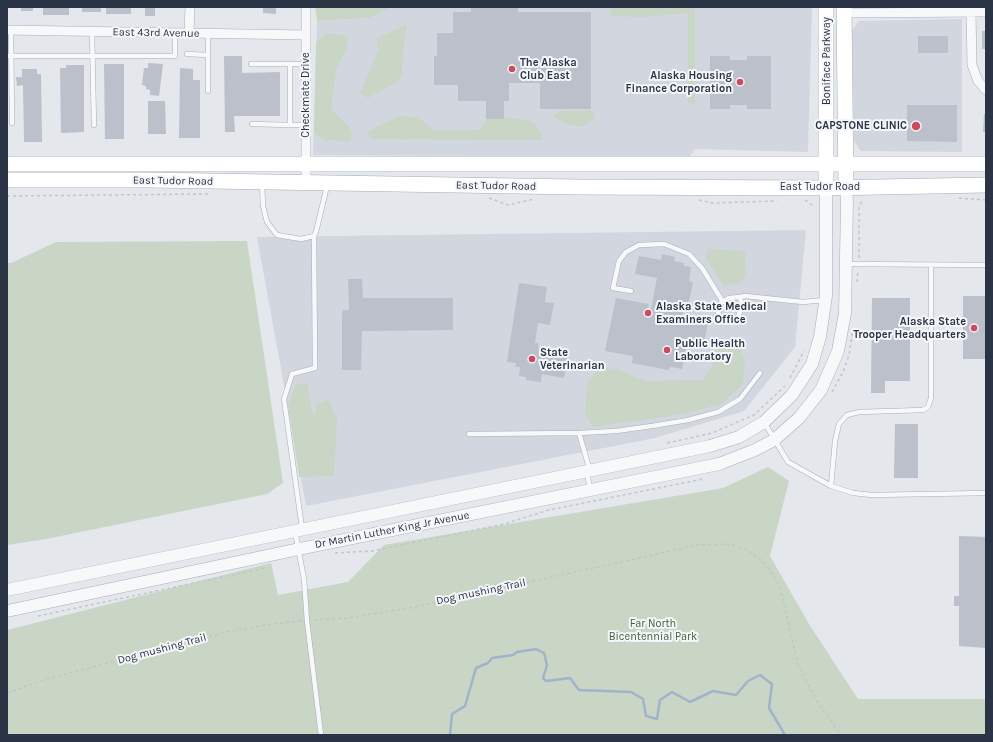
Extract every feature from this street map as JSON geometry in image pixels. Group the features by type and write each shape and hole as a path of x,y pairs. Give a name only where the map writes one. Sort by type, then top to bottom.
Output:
{"main road":[{"name":"Boniface Parkway","path":"826,7 826,188"},
{"name":"Boniface Parkway","path":"844,10 846,187"},
{"name":"East Tudor Road","path":"7,164 986,164"},
{"name":"East Tudor Road","path":"7,180 577,187 826,188 986,185"}],"street":[{"path":"190,7 190,33"},
{"name":"Checkmate Drive","path":"306,7 306,183"},
{"path":"844,10 986,12"},
{"path":"971,12 972,65 984,89"},
{"name":"East 43rd Avenue","path":"9,30 306,35"},
{"name":"Dr Martin Luther King Jr Avenue","path":"7,611 299,549 720,464 755,450 774,440 799,418 821,390 838,351 845,313 846,187"},
{"name":"Dr Martin Luther King Jr Avenue","path":"7,590 710,446 738,437 764,422 792,396 812,364 820,337 825,300 826,188"}],"lane":[{"path":"9,30 12,122"},
{"path":"92,32 94,125"},
{"path":"9,56 174,56 175,33"},
{"path":"208,34 208,92"},
{"path":"187,54 208,55"},
{"path":"251,64 305,64"},
{"path":"290,64 290,125"},
{"path":"252,124 306,125"},
{"path":"262,182 263,206 268,222 277,235 300,239 314,236"},
{"path":"321,735 307,621 304,579 299,549 299,530 284,399 292,374 315,368 314,236 327,183"},
{"path":"631,291 613,288 619,262 626,252 639,244 664,244 689,254 702,268 723,302"},
{"path":"846,264 986,266"},
{"path":"831,486 832,462 839,424 847,415 859,412 923,410 928,407 931,398 931,265"},
{"path":"740,297 742,307 736,321 729,322 722,320 718,313 723,302 729,298 740,297 764,297 804,302 825,300"},
{"path":"468,434 579,433 616,431 688,420 718,412 740,399 760,373"},
{"path":"764,422 788,462 831,486 853,493 872,495 986,493"},
{"path":"579,433 588,471 590,490"}],"path":[{"path":"809,202 815,206 816,212"},
{"path":"790,378 807,346"},
{"path":"665,444 712,433 754,415 786,385"},
{"name":"Dog mushing Trail","path":"7,692 47,679 226,632 272,624 346,618 410,608 698,545 729,544 747,550 760,559 770,570 780,587 798,664 818,703 841,735"}],"shaded area":[{"path":"392,7 812,7 808,152 695,149 689,157 313,155 317,21 370,18"},
{"path":"962,19 962,152 861,151 854,141 852,30 859,21"},
{"path":"806,230 795,347 744,411 655,438 306,506 257,237"}],"green space":[{"path":"315,7 392,7 370,18 317,21"},
{"path":"611,7 695,7 695,104 688,103 688,13 643,17 610,16"},
{"path":"407,24 402,61 402,74 397,82 368,98 360,93 378,51 377,38"},
{"path":"327,33 348,37 347,48 336,70 331,109 350,128 352,134 350,141 325,140 314,133 316,43"},
{"path":"591,110 595,118 582,127 564,123 553,117 560,111"},
{"path":"399,116 418,117 435,131 481,130 486,119 504,119 508,117 534,122 543,136 542,140 370,139 367,133 370,130"},
{"path":"247,241 283,483 267,494 46,539 7,545 7,263 11,263 56,242"},
{"path":"708,249 745,251 746,276 740,283 724,286 706,259"},
{"path":"725,344 740,349 745,362 743,384 721,404 684,414 593,427 585,413 587,383 599,368 617,369 645,381 703,380 712,366 715,352 719,346"},
{"path":"307,383 314,420 317,403 328,400 337,418 334,476 299,477 288,405 296,384"},
{"name":"Far North Bicentennial Park","path":"768,467 789,481 770,556 809,624 858,699 986,699 986,735 7,735 7,630 271,563 278,595 348,582 384,545 723,488"}],"building":[{"path":"21,7 33,7 33,11 21,11"},
{"path":"43,7 69,7 69,15 43,15"},
{"path":"82,7 101,7 101,12 82,12"},
{"path":"106,7 131,7 131,14 106,14"},
{"path":"145,7 155,7 155,16 145,16"},
{"path":"263,7 276,7 276,14 263,13"},
{"name":"The Alaska Club East","path":"471,7 518,7 518,12 591,12 591,109 540,109 540,83 509,83 509,101 504,101 504,119 486,119 486,101 458,101 458,85 434,85 434,56 437,56 437,33 453,33 453,12 471,12"},
{"path":"982,31 986,31 986,49 982,49"},
{"path":"918,36 948,36 948,53 918,53"},
{"path":"224,56 242,56 242,73 280,72 280,116 234,116 235,132 225,132"},
{"name":"Alaska Housing Finance Corporation","path":"710,56 730,56 730,60 747,60 747,56 771,56 771,109 747,109 747,105 730,105 730,109 710,109"},
{"path":"148,63 163,64 159,96 150,95 150,90 146,89 146,86 142,85 144,68 148,68"},
{"path":"104,64 124,64 124,139 105,139"},
{"path":"66,65 84,65 84,132 61,133 60,68 66,68"},
{"path":"180,68 193,69 193,80 200,80 200,138 179,138"},
{"path":"22,69 37,69 37,74 41,74 42,142 24,142 23,85 17,86 16,77 22,77"},
{"path":"148,101 165,101 166,134 148,134"},
{"path":"907,105 957,105 957,142 907,141"},
{"path":"984,114 986,114 986,132 983,132"},
{"name":"Alaska State Medical Examiners Office","path":"662,254 675,257 674,261 684,263 684,266 691,267 689,281 693,282 688,307 684,304 682,317 708,322 704,343 699,342 700,346 687,343 682,369 670,367 668,370 632,363 633,356 605,351 616,298 649,304 648,309 651,309 657,278 635,274 639,256 661,260"},
{"path":"348,279 362,279 363,298 453,298 453,330 362,331 361,370 342,370 342,315 343,310 349,310"},
{"path":"519,283 547,287 545,302 554,303 550,325 538,323 535,343 538,343 538,347 568,351 564,378 542,374 541,382 526,380 526,377 519,376 520,367 515,367 516,363 507,362"},
{"name":"Alaska State Trooper Headquarters","path":"963,296 986,296 986,359 963,359"},
{"path":"872,298 910,298 910,381 885,381 885,393 871,393"},
{"path":"895,424 918,424 918,478 894,478"},
{"path":"959,536 986,537 986,648 959,646 959,606 954,606 954,596 959,596"}],"waterway":[{"path":"450,735 452,714 465,706 476,668 488,663 492,658 513,655 517,652 536,649 544,653 547,665 543,678 546,681 570,678 579,690 631,692 643,699 646,716 657,719 660,700 672,692 690,702 713,691 736,695 748,681 760,675 772,684 769,708 785,735"}],"place":[{"name":"The Alaska Club East","path":"512,69"},
{"name":"Alaska Housing Finance Corporation","path":"740,82"},
{"name":"CAPSTONE CLINIC","path":"916,126"},
{"name":"Alaska State Medical Examiners Office","path":"648,313"},
{"name":"Alaska State Trooper Headquarters","path":"974,328"},
{"name":"Public Health Laboratory","path":"667,350"},
{"name":"State Veterinarian","path":"532,359"}]}
